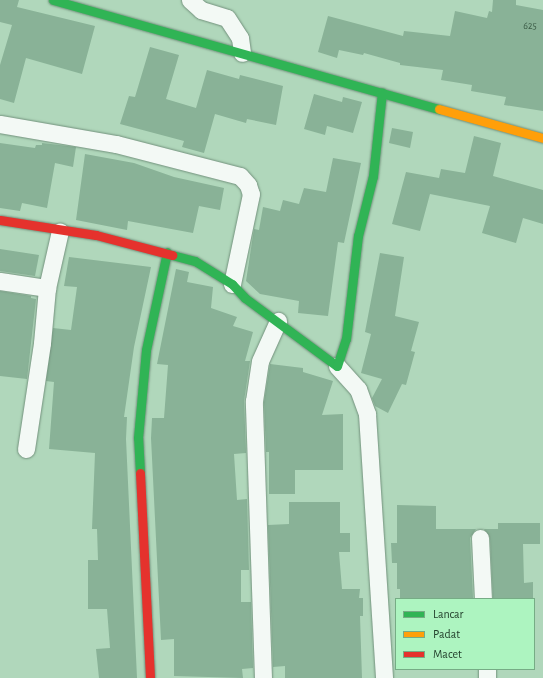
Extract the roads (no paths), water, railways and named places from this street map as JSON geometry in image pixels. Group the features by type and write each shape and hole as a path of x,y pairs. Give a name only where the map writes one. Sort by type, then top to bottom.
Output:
{"street":[{"path":"53,0 543,138"},
{"path":"190,0 201,10 227,18 240,38 242,53"},
{"path":"337,366 346,339 358,236 373,176 382,92"},
{"path":"0,124 116,144 240,176 248,185 251,194 232,284"},
{"path":"0,220 60,231 96,235 167,252 195,261 232,284 245,298 337,366 358,390 367,414 384,678"},
{"path":"26,449 42,343 47,288 60,231"},
{"path":"150,678 138,438 146,350 167,252"},
{"path":"0,280 47,288"},
{"path":"263,678 254,401 260,361 278,321"},
{"path":"480,538 483,598"}]}
